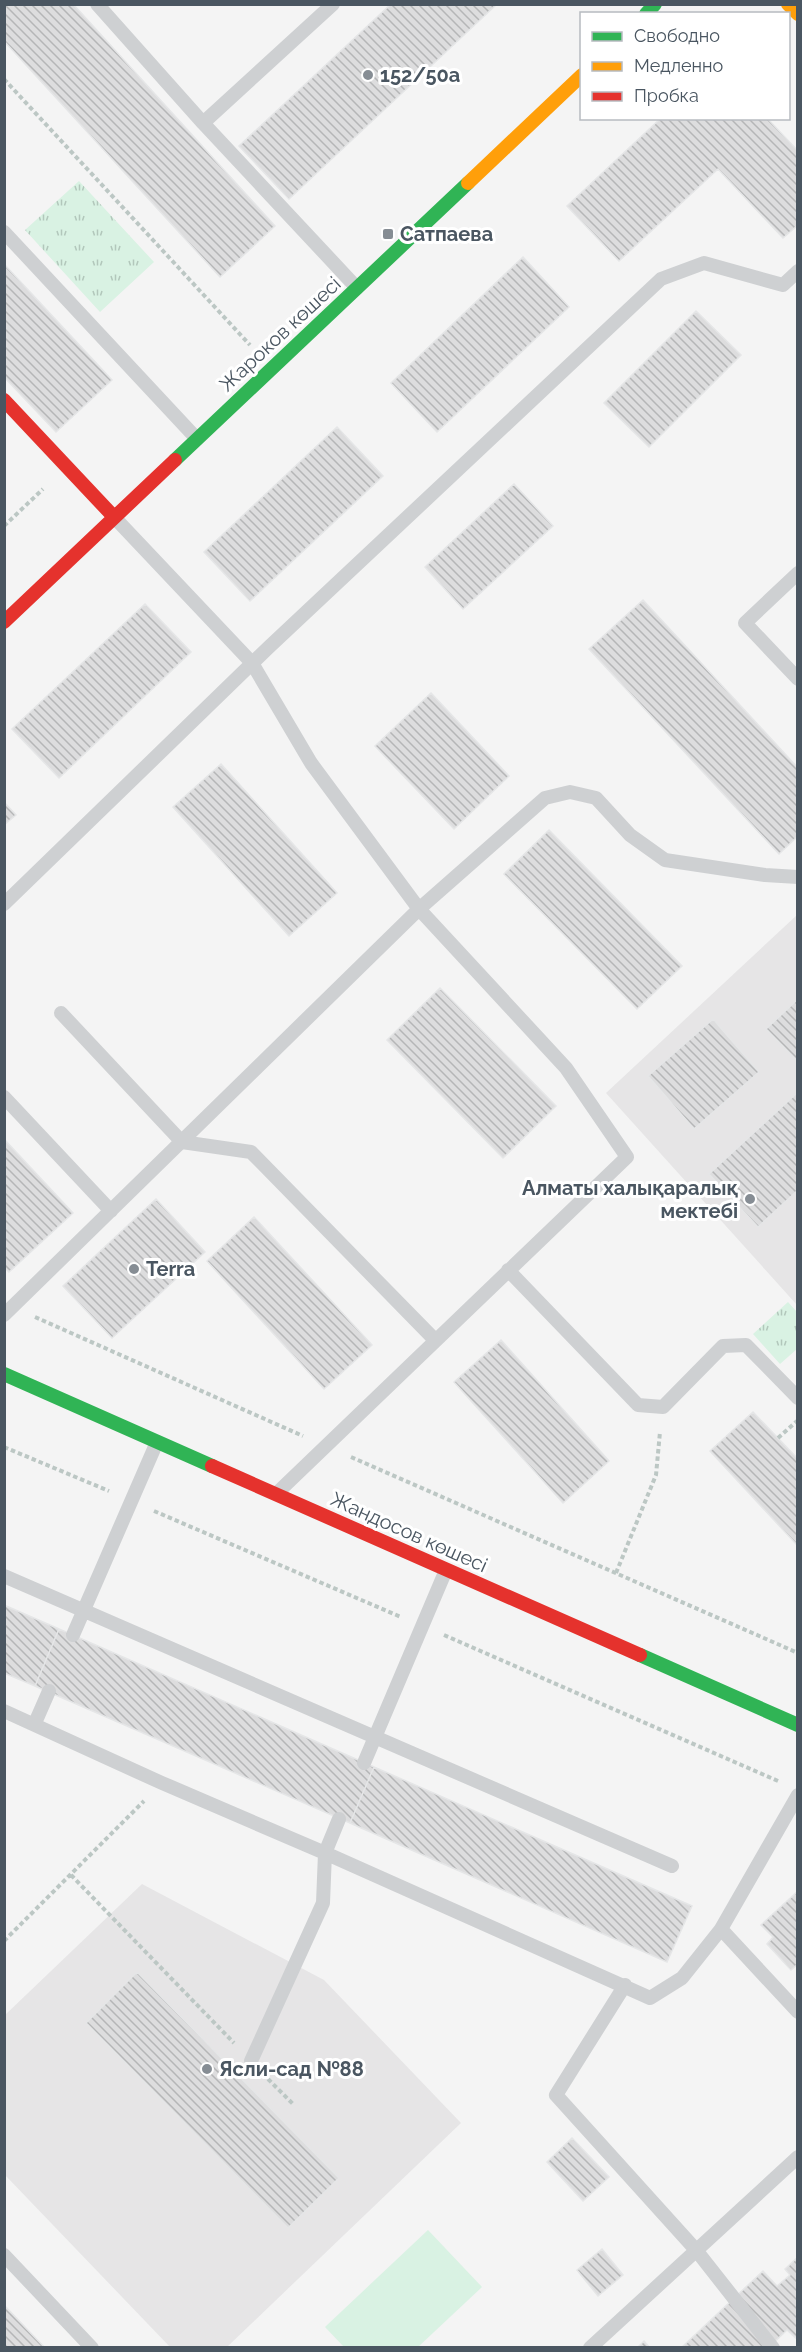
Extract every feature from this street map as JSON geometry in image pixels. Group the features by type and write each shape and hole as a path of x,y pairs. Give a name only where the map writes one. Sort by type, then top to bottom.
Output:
{"main road":[{"path":"788,4 798,14"},
{"name":"Жароков көшесі","path":"4,622 580,77"},
{"path":"4,400 114,517"},
{"name":"Жандосов көшесі","path":"4,1374 798,1725"}],"lane":[{"path":"97,4 203,123 357,288"},
{"path":"203,123 333,4"},
{"path":"4,232 197,439"},
{"path":"4,904 252,663 661,279 704,263 783,285 798,271"},
{"path":"114,517 252,663 311,763 419,909 566,1068 627,1157 276,1494"},
{"path":"798,573 745,622 798,679"},
{"path":"9,1311 419,909 545,798 570,792 596,798 630,835 665,860 765,876 798,876"},
{"path":"61,1013 182,1142 251,1152 435,1340"},
{"path":"4,1097 111,1211"},
{"path":"508,1270 638,1405 663,1407 723,1346 746,1345 798,1398"},
{"path":"73,1635 157,1442"},
{"path":"364,1762 446,1570"},
{"path":"4,1576 672,1866"},
{"path":"34,1724 48,1691"},
{"path":"4,1711 650,1998 682,1978 721,1929 798,1795"},
{"path":"252,2061 323,1903 325,1853 339,1819"},
{"path":"721,1929 798,2012"},
{"path":"625,1985 556,2095 696,2250 773,2348"},
{"path":"590,2348 798,2157"},
{"path":"4,2255 92,2348"}],"path":[{"path":"4,79 272,368"},
{"path":"4,526 66,467"},
{"path":"9,1311 798,1653"},
{"path":"616,1573 656,1475 663,1407"},
{"path":"778,1438 798,1421"},
{"path":"4,1941 162,1783"},
{"path":"71,1875 293,2104"}],"shaded area":[{"name":"Алматы халықаралық мектебі","path":"797,915 797,1305 606,1093"},
{"name":"Ясли-сад №88","path":"142,1884 324,1980 461,2123 227,2347 170,2347 5,2175 5,2015"}],"green space":[{"path":"79,181 154,262 100,312 25,230"},
{"path":"788,1302 797,1312 797,1349 780,1364 753,1334"},
{"path":"428,2230 482,2287 418,2347 344,2347 325,2327"}],"building":[{"path":"4,4 73,4 275,226 220,277 4,41"},
{"name":"152/50a","path":"391,4 497,4 289,199 239,146"},
{"path":"659,120 769,120 798,151 798,225 783,238 718,169 619,261 567,206"},
{"path":"523,257 569,307 437,432 391,383"},
{"path":"4,264 112,380 56,432 4,377"},
{"path":"696,311 741,355 649,447 604,403"},
{"path":"337,427 383,476 250,601 204,552"},
{"path":"514,484 553,526 463,609 425,567"},
{"path":"643,600 798,768 798,836 779,854 589,649"},
{"path":"145,604 191,652 59,778 12,729"},
{"path":"431,693 509,776 454,829 375,746"},
{"path":"221,764 337,893 289,936 173,807"},
{"path":"4,802 16,815 4,825"},
{"path":"549,830 682,966 637,1009 504,874"},
{"path":"440,988 556,1106 503,1158 387,1040"},
{"path":"798,999 798,1062 766,1029"},
{"path":"713,1019 759,1072 694,1129 648,1076"},
{"path":"798,1092 798,1190 758,1227 709,1174"},
{"path":"4,1139 73,1213 9,1272 4,1267"},
{"name":"Terra","path":"156,1199 205,1252 112,1338 63,1286"},
{"path":"254,1217 372,1345 324,1389 207,1261"},
{"path":"501,1340 609,1461 563,1503 454,1382"},
{"path":"753,1412 798,1459 798,1546 710,1451"},
{"path":"4,1605 59,1629 35,1686 4,1673"},
{"path":"59,1629 374,1767 350,1823 35,1686"},
{"path":"374,1767 692,1906 667,1962 350,1823"},
{"path":"798,1891 798,1964 791,1970 767,1944 773,1937 761,1925"},
{"path":"137,1972 339,2178 288,2228 86,2023"},
{"path":"572,2138 609,2177 583,2201 547,2162"},
{"path":"602,2249 623,2275 598,2296 577,2270"},
{"path":"798,2257 798,2340 787,2330 768,2348 681,2348 763,2271 777,2286 790,2275 785,2269"},
{"path":"4,2305 45,2348 4,2348"},
{"path":"644,2341 650,2348 637,2348"}],"traffic: fast":[{"path":"648,12 655,4"},
{"path":"175,460 468,183"},
{"path":"4,1374 212,1466"},
{"path":"640,1655 798,1725"}],"traffic: slow":[{"path":"788,4 798,14"},
{"path":"468,183 580,77"}],"traffic: jam":[{"path":"4,400 114,517"},
{"path":"4,622 175,460"},
{"path":"212,1466 640,1655"}],"place":[{"name":"152/50a","path":"368,75"},
{"name":"Сатпаева","path":"388,234"},
{"name":"Алматы халықаралық мектебі","path":"750,1199"},
{"name":"Terra","path":"134,1269"},
{"name":"Ясли-сад №88","path":"207,2069"}]}
